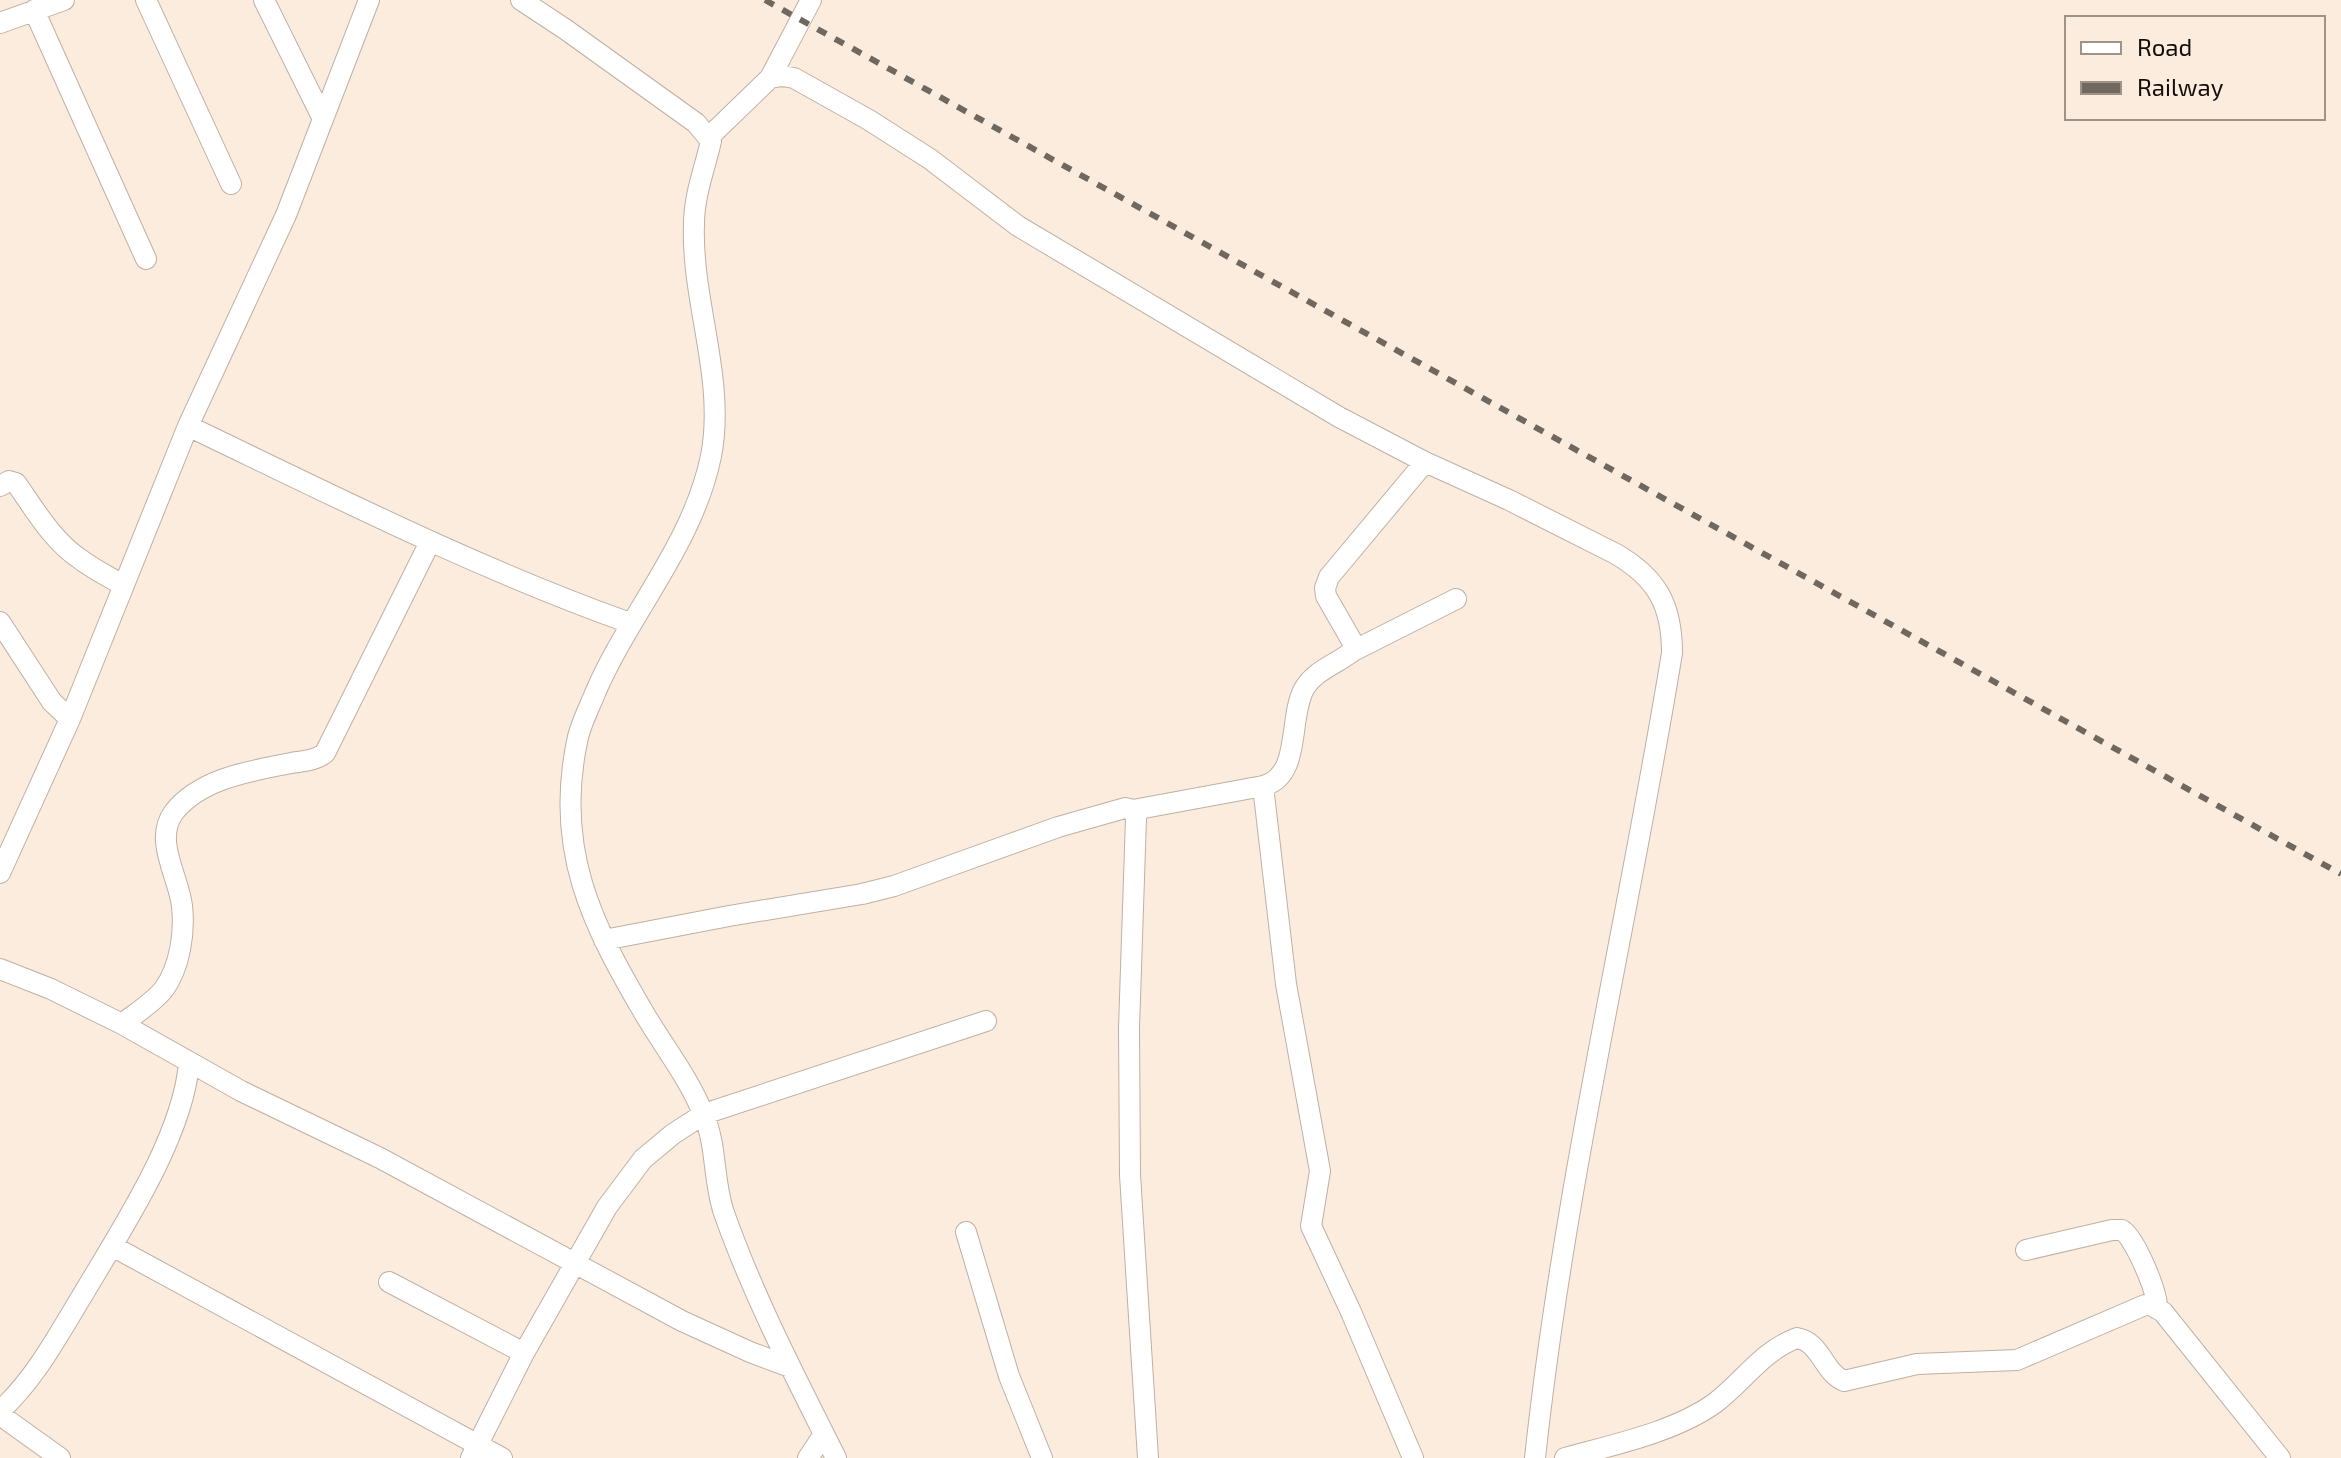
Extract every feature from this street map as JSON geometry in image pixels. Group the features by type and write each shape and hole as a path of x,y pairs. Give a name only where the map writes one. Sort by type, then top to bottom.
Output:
{"street":[{"path":"0,23 64,0"},
{"path":"146,0 231,184"},
{"path":"264,0 323,119"},
{"path":"0,873 70,719 188,426 286,215 369,0"},
{"path":"521,0 602,55 710,136 711,144 703,169 694,221 713,403 712,453 706,479 687,529 609,662 579,734 572,781 574,851 578,875 604,940 704,1114 718,1193 744,1266 836,1458"},
{"path":"710,136 770,78 803,21 811,0"},
{"path":"34,10 146,259"},
{"path":"770,78 794,78 815,88 930,159 1028,233 1339,417 1636,566 1649,578 1664,603 1672,641 1665,698 1562,1249 1535,1458"},
{"path":"188,426 430,542 569,601 630,623"},
{"path":"1353,651 1353,643 1326,596 1326,583 1344,557 1425,462"},
{"path":"0,486 9,481 16,483 63,545 80,560 123,585"},
{"path":"122,1024 166,987 178,958 182,904 166,841 167,824 173,814 191,796 214,783 312,760 325,753 430,542"},
{"path":"604,940 862,894 894,886 1058,827 1125,808 1133,810 1274,783 1282,776 1290,754 1296,711 1310,681 1353,651 1456,599"},
{"path":"0,622 52,702 70,719"},
{"path":"1263,786 1286,984 1320,1171 1311,1226 1413,1458"},
{"path":"1133,810 1136,818 1129,1028 1130,1175 1148,1458"},
{"path":"0,969 51,989 122,1024 189,1063 380,1158 682,1321 790,1367"},
{"path":"475,1452 574,1262 607,1207 643,1159 704,1114 986,1021"},
{"path":"60,1458 0,1413 38,1366 112,1246 174,1127 187,1086 189,1063"},
{"path":"2026,1250 2122,1230 2133,1241 2156,1295 2157,1307"},
{"path":"966,1232 990,1319 1042,1458"},
{"path":"112,1246 475,1452 502,1458"},
{"path":"389,1282 524,1353"},
{"path":"1565,1458 1622,1442 1699,1413 1716,1402 1766,1355 1797,1338 1812,1343 1837,1378 1844,1381 1917,1364 2017,1360 2145,1305 2157,1307 2182,1334 2280,1458"},
{"path":"808,1458 824,1434"}],"railway":[{"path":"765,0 2341,874"}]}
